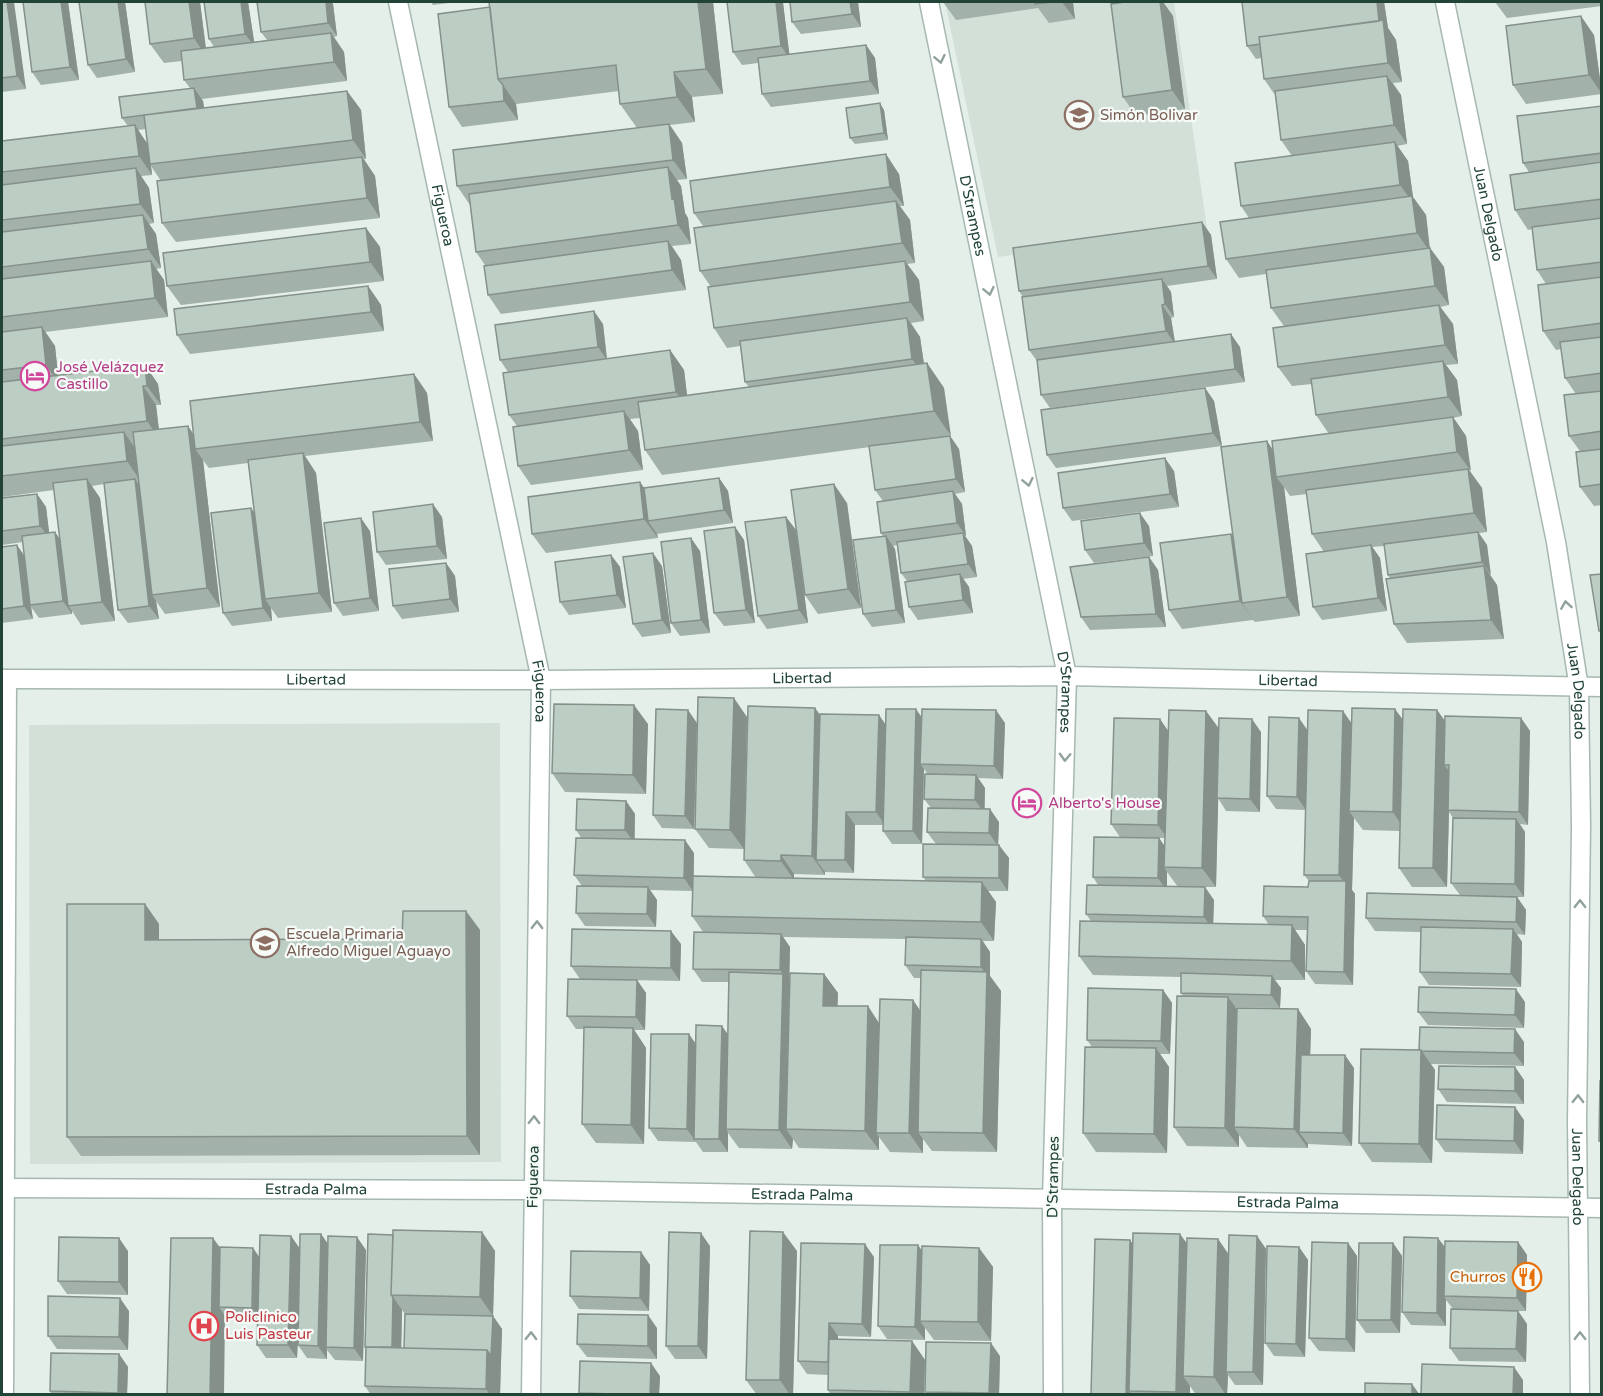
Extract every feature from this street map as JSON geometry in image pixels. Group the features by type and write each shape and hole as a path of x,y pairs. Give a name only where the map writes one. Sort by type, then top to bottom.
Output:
{"street":[{"name":"Figueroa","path":"398,2 541,680 531,1395"},
{"name":"D'Strampes","path":"929,2 1067,676 1052,1199 1053,1395"},
{"name":"Juan Delgado","path":"1445,2 1556,542 1579,688 1581,826 1577,1122 1580,1395"},
{"name":"Libertad","path":"4,679 541,680 1067,676 1602,687"},
{"path":"4,679 4,1395"},
{"name":"Estrada Palma","path":"3,1188 533,1190 1602,1208"}],"shaded area":[{"name":"Simón Bolivar","path":"945,2 1174,2 1207,228 998,257"},
{"name":"Escuela Primaria Alfredo Miguel Aguayo","path":"500,723 501,1162 30,1164 29,725"}],"building":[{"path":"2,2 7,2 17,76 2,78"},
{"path":"23,2 61,2 70,67 32,72"},
{"path":"79,2 118,2 126,59 88,65"},
{"path":"145,2 189,2 194,38 150,44"},
{"path":"204,2 241,2 245,34 209,39"},
{"path":"257,2 326,2 328,23 261,32"},
{"path":"489,2 698,2 706,69 674,72 677,97 620,104 616,65 498,79"},
{"path":"727,2 776,2 781,46 733,52"},
{"path":"790,2 850,2 852,14 792,22"},
{"path":"1160,2 1172,90 1123,97 1111,4"},
{"path":"1242,2 1377,2 1379,21 1259,37 1260,44 1247,46"},
{"path":"490,7 498,79 503,85 504,101 449,107 438,14"},
{"path":"1581,16 1589,75 1513,85 1506,26"},
{"path":"1383,20 1388,63 1264,79 1259,37"},
{"path":"331,33 334,62 184,80 181,51"},
{"path":"866,45 870,81 762,94 758,58"},
{"path":"1387,76 1394,125 1281,140 1275,91"},
{"path":"194,88 197,108 122,118 119,97"},
{"path":"347,91 353,140 150,164 144,115"},
{"path":"880,103 884,133 850,138 846,108"},
{"path":"1602,106 1602,153 1523,163 1517,116"},
{"path":"669,124 673,160 457,186 453,150"},
{"path":"135,125 139,156 2,172 2,141"},
{"path":"1395,142 1400,185 1241,206 1235,163"},
{"path":"886,154 890,187 694,213 690,181"},
{"path":"362,157 367,198 162,223 157,181"},
{"path":"1602,162 1602,199 1515,210 1510,175"},
{"path":"668,167 678,225 476,252 469,194"},
{"path":"136,168 140,204 2,220 2,185"},
{"path":"1412,196 1417,233 1226,259 1220,222"},
{"path":"896,201 902,243 700,271 694,228"},
{"path":"143,215 148,249 2,267 2,232"},
{"path":"1602,218 1602,262 1537,270 1532,227"},
{"path":"1202,222 1208,266 1019,291 1013,248"},
{"path":"366,228 370,262 167,286 163,253"},
{"path":"668,241 672,270 488,295 484,266"},
{"path":"1430,248 1435,286 1271,308 1266,270"},
{"path":"151,261 155,298 2,317 2,279"},
{"path":"905,261 910,302 714,328 708,287"},
{"path":"1602,277 1602,323 1543,331 1538,285"},
{"path":"1162,279 1165,304 1162,305 1166,331 1029,350 1022,297"},
{"path":"368,286 371,312 177,335 174,309"},
{"path":"1439,305 1445,345 1278,367 1273,328"},
{"path":"594,311 598,347 500,360 495,325"},
{"path":"907,318 912,359 745,382 740,341"},
{"path":"42,327 46,365 2,370 2,332"},
{"path":"1231,334 1235,369 1041,395 1037,360"},
{"path":"1602,337 1602,373 1565,378 1560,342"},
{"path":"670,350 676,392 509,415 503,373"},
{"path":"1443,361 1448,397 1316,415 1311,379"},
{"path":"927,363 934,411 645,450 638,402"},
{"path":"145,365 147,386 143,386 147,421 2,439 2,382"},
{"path":"414,374 420,422 195,449 190,401"},
{"path":"1205,388 1213,433 1047,455 1041,410"},
{"path":"1602,391 1602,431 1569,436 1564,395"},
{"path":"624,411 629,450 518,466 513,427"},
{"path":"1453,417 1457,452 1276,477 1272,441"},
{"path":"188,426 207,588 152,595 133,432"},
{"path":"124,432 127,461 2,476 2,446"},
{"path":"950,436 956,479 875,490 869,446"},
{"path":"1267,441 1287,597 1242,603 1221,447"},
{"path":"1602,449 1602,484 1580,487 1576,452"},
{"path":"303,453 319,593 265,599 248,460"},
{"path":"1165,458 1170,494 1063,508 1058,473"},
{"path":"1468,469 1474,513 1312,534 1306,490"},
{"path":"719,478 724,510 648,521 644,488"},
{"path":"87,479 102,602 68,606 53,483"},
{"path":"135,479 149,606 118,610 104,483"},
{"path":"640,482 644,519 532,534 528,497"},
{"path":"834,484 848,589 805,595 791,490"},
{"path":"953,491 957,523 881,533 877,502"},
{"path":"37,494 40,526 2,531 2,498"},
{"path":"433,504 437,546 377,552 373,512"},
{"path":"251,508 263,608 223,613 211,513"},
{"path":"1140,513 1144,543 1085,550 1081,521"},
{"path":"786,517 799,610 758,616 745,522"},
{"path":"361,518 370,598 334,603 324,523"},
{"path":"735,527 746,610 714,613 704,531"},
{"path":"55,532 63,601 30,605 22,536"},
{"path":"1478,532 1482,562 1388,575 1384,544"},
{"path":"963,533 968,564 901,573 897,542"},
{"path":"1231,534 1240,601 1169,610 1160,543"},
{"path":"886,536 896,610 863,614 853,540"},
{"path":"691,538 701,620 671,623 661,542"},
{"path":"17,545 24,606 2,609 2,547"},
{"path":"1371,545 1378,598 1313,607 1306,554"},
{"path":"653,553 662,620 633,624 623,557"},
{"path":"611,555 617,595 560,602 555,562"},
{"path":"1149,557 1156,614 1081,617 1070,567"},
{"path":"446,563 450,599 393,606 389,569"},
{"path":"1484,566 1491,620 1394,624 1386,579"},
{"path":"960,574 963,600 909,607 905,582"},
{"path":"1602,574 1602,631 1599,631 1590,575"},
{"path":"698,697 734,698 730,830 695,829"},
{"path":"554,704 634,705 633,775 552,773"},
{"path":"748,706 815,708 812,856 781,855 781,861 744,860"},
{"path":"1352,708 1395,709 1393,812 1349,811"},
{"path":"656,709 688,710 685,816 653,815"},
{"path":"886,709 916,709 913,831 883,831"},
{"path":"922,709 996,710 994,766 920,764"},
{"path":"1403,709 1437,710 1433,868 1399,868"},
{"path":"1169,710 1206,711 1202,868 1164,867"},
{"path":"1308,710 1343,711 1339,875 1304,875"},
{"path":"820,714 879,715 876,812 846,812 845,860 816,860"},
{"path":"1445,716 1521,718 1519,812 1448,810 1449,765 1444,765"},
{"path":"1269,717 1299,718 1297,797 1267,796"},
{"path":"1114,718 1160,719 1158,825 1111,824"},
{"path":"1219,718 1252,719 1250,799 1217,798"},
{"path":"925,774 976,775 975,800 924,799"},
{"path":"577,799 626,801 625,830 576,830"},
{"path":"928,808 990,809 989,833 927,832"},
{"path":"1453,818 1516,819 1515,884 1451,883"},
{"path":"1094,837 1159,838 1158,878 1093,877"},
{"path":"576,838 685,840 684,878 574,875"},
{"path":"923,844 999,845 999,878 923,877"},
{"path":"693,876 982,882 981,922 692,916"},
{"path":"1309,881 1346,881 1344,972 1306,971 1308,917 1263,916 1264,886 1308,887"},
{"path":"1087,885 1205,887 1204,917 1086,914"},
{"path":"577,886 648,887 647,914 576,913"},
{"path":"1367,893 1517,897 1516,922 1366,918"},
{"path":"67,904 145,904 145,940 402,939 403,911 466,911 467,1136 67,1137"},
{"path":"1080,921 1292,925 1291,961 1079,956"},
{"path":"1421,927 1513,929 1511,974 1420,972"},
{"path":"572,929 671,931 671,968 571,966"},
{"path":"694,932 781,934 780,970 693,969"},
{"path":"906,937 981,939 981,967 905,965"},
{"path":"921,970 987,972 983,1133 918,1132"},
{"path":"729,972 783,974 779,1130 726,1129"},
{"path":"790,973 824,974 823,1006 868,1006 865,1131 786,1129"},
{"path":"1181,973 1272,976 1271,995 1181,993"},
{"path":"568,979 637,980 636,1017 567,1016"},
{"path":"1419,987 1516,989 1515,1015 1418,1012"},
{"path":"1088,988 1163,990 1161,1041 1087,1040"},
{"path":"1177,996 1228,997 1225,1128 1174,1127"},
{"path":"880,999 913,1000 909,1133 876,1133"},
{"path":"1237,1008 1298,1009 1294,1129 1234,1127"},
{"path":"696,1025 722,1026 719,1139 694,1139"},
{"path":"584,1027 633,1028 631,1125 582,1124"},
{"path":"1420,1027 1515,1029 1514,1053 1421,1051 1419,1050"},
{"path":"651,1034 689,1034 687,1129 649,1128"},
{"path":"1085,1047 1156,1048 1154,1134 1083,1133"},
{"path":"1361,1049 1421,1050 1419,1144 1359,1143"},
{"path":"1301,1055 1345,1055 1343,1133 1299,1132"},
{"path":"1439,1066 1515,1067 1515,1091 1438,1089"},
{"path":"1600,1081 1602,1081 1602,1141 1599,1141"},
{"path":"1437,1105 1515,1107 1514,1141 1436,1139"},
{"path":"393,1230 482,1232 480,1297 391,1295"},
{"path":"750,1231 783,1232 780,1380 746,1380"},
{"path":"669,1232 701,1233 698,1346 666,1346"},
{"path":"1133,1233 1180,1234 1176,1392 1129,1391"},
{"path":"300,1234 321,1234 318,1346 298,1345"},
{"path":"368,1234 393,1235 392,1347 365,1347"},
{"path":"260,1235 291,1236 288,1345 257,1345"},
{"path":"1229,1235 1257,1236 1253,1372 1226,1372"},
{"path":"328,1236 357,1237 354,1348 326,1347"},
{"path":"59,1237 119,1238 119,1282 58,1281"},
{"path":"1404,1237 1438,1238 1437,1313 1402,1312"},
{"path":"171,1238 213,1238 210,1395 167,1395"},
{"path":"1187,1238 1218,1239 1214,1377 1183,1376"},
{"path":"1095,1239 1130,1240 1126,1395 1091,1395"},
{"path":"1445,1241 1518,1242 1517,1298 1444,1296"},
{"path":"1312,1242 1348,1243 1346,1339 1309,1338"},
{"path":"801,1243 865,1244 862,1324 829,1323 828,1362 798,1361"},
{"path":"1359,1243 1393,1243 1391,1320 1357,1320"},
{"path":"880,1245 918,1245 915,1327 878,1326"},
{"path":"922,1246 979,1248 978,1322 920,1321"},
{"path":"1267,1246 1299,1247 1296,1344 1265,1343"},
{"path":"220,1247 253,1248 252,1308 219,1307"},
{"path":"571,1251 641,1252 640,1298 570,1296"},
{"path":"48,1296 120,1298 119,1337 48,1336"},
{"path":"1451,1309 1518,1311 1516,1349 1450,1348"},
{"path":"405,1314 493,1316 491,1356 487,1350 404,1348"},
{"path":"578,1314 648,1315 648,1346 577,1344"},
{"path":"829,1339 912,1341 910,1392 828,1390"},
{"path":"926,1342 991,1343 989,1393 925,1392"},
{"path":"366,1347 487,1350 486,1389 365,1386"},
{"path":"51,1353 119,1354 118,1393 50,1391"},
{"path":"580,1361 651,1363 650,1395 579,1393"},
{"path":"1422,1364 1514,1367 1513,1395 1421,1395"},
{"path":"1365,1383 1412,1384 1412,1395 1365,1395"}],"place":[{"name":"Simón Bolivar","path":"1079,115"},
{"name":"José Velázquez Castillo","path":"35,376"},
{"name":"Alberto's House","path":"1027,803"},
{"name":"Escuela Primaria Alfredo Miguel Aguayo","path":"265,943"},
{"name":"Churros","path":"1527,1277"},
{"name":"Policlínico Luis Pasteur","path":"204,1326"}]}
